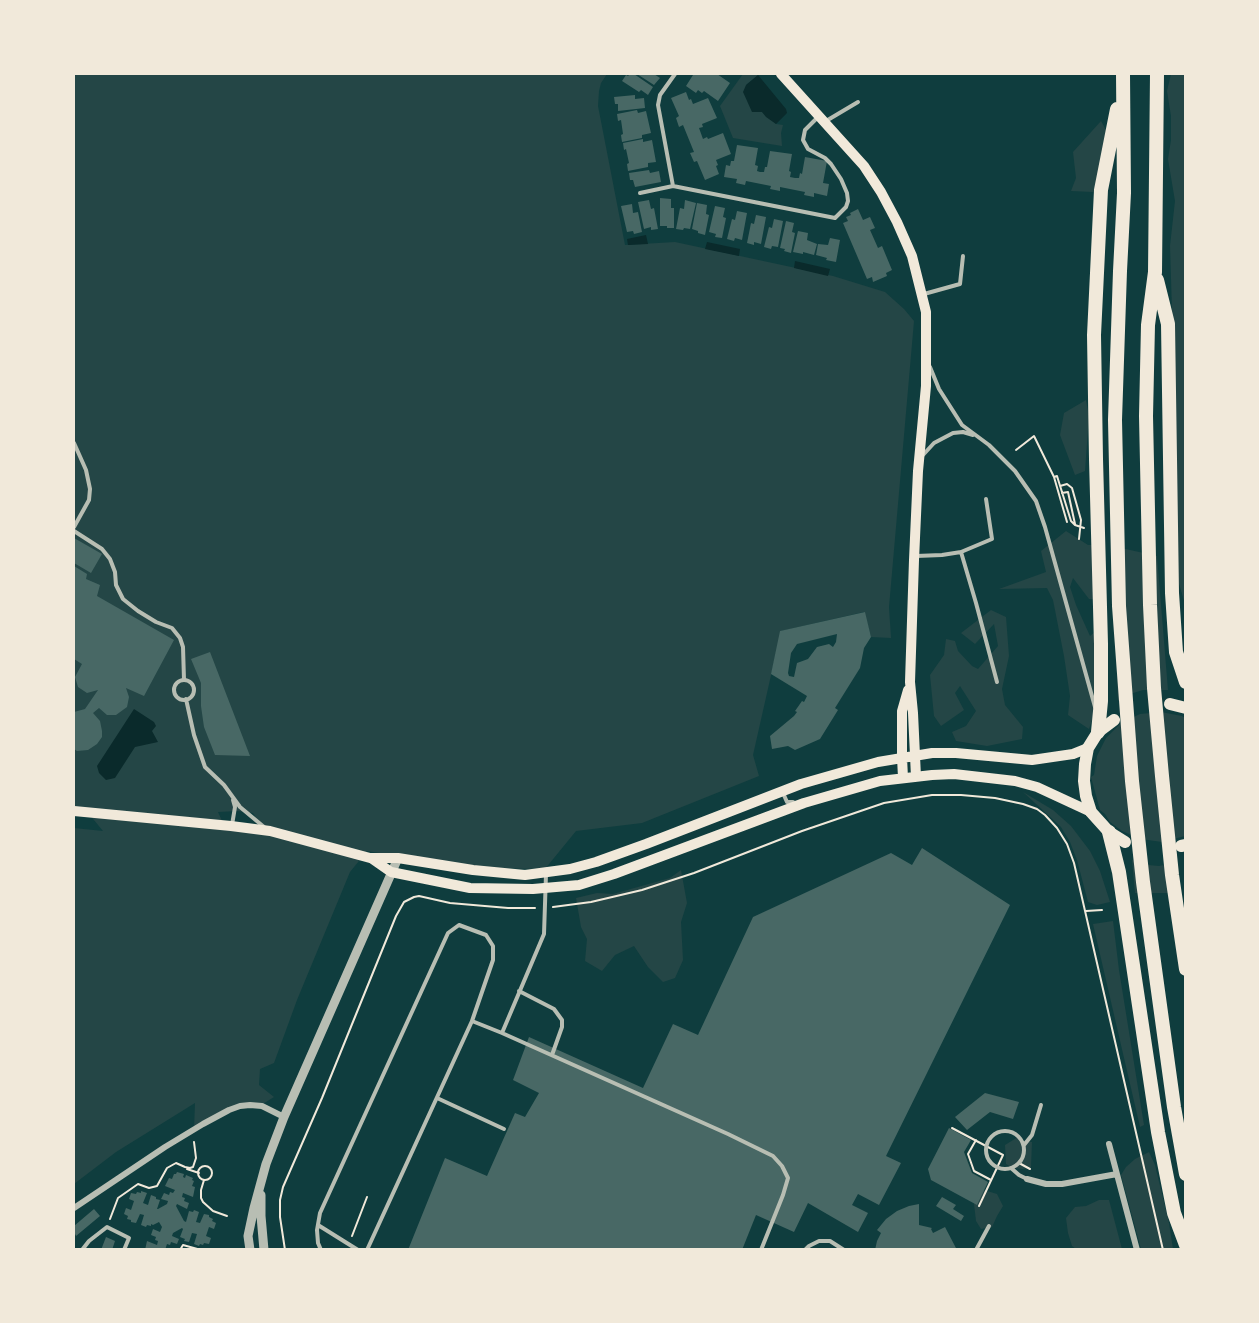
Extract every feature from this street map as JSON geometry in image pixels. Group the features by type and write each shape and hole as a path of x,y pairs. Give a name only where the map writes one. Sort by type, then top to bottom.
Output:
{"highway":[{"path":"1157,74 1155,272 1148,340 1146,416 1150,605 1156,710 1172,875 1185,969"},
{"path":"1123,79 1124,193 1115,420 1119,606 1132,781 1143,882 1185,1174"},
{"path":"1098,726 1101,701 1101,644 1094,335 1101,190 1123,79"},
{"path":"1155,272 1168,324 1172,592 1176,652 1185,682"},
{"path":"1109,832 1119,872 1158,1132 1174,1213 1185,1245"}],"main road":[{"path":"782,74 864,166 881,192 912,256 926,312 926,386 919,462 910,682 916,777"},
{"path":"903,778 902,711 910,682"},
{"path":"1170,704 1185,708"},
{"path":"1091,812 1084,781 1084,764 1088,748 1098,726 1114,720"},
{"path":"74,811 270,831 370,858 398,858 473,870 525,875 570,869 596,862 782,791 878,762 932,753 1032,760 1074,754 1088,748"},
{"path":"370,858 391,872 470,888 532,889 579,885 804,803 880,782 954,774 1016,781 1037,787 1091,812 1109,832 1125,842"}],"street":[{"path":"250,1250 248,1236 266,1164 284,1117 398,858"},
{"path":"74,1208 165,1147 229,1110 240,1106 262,1106 284,1117"},
{"path":"1109,1144 1137,1250"},
{"path":"1027,1179 1046,1184 1062,1184 1117,1174"},
{"path":"261,1183 264,1250"}],"lane":[{"path":"673,186 658,105 660,95 675,74"},
{"path":"640,193 673,186 835,218 846,207 848,201 842,179 825,158 807,149 803,140 805,130 823,118 858,102"},
{"path":"922,295 960,284 963,256"},
{"path":"927,357 939,389 962,425 989,445 1015,471 1036,501 1045,526 1098,726"},
{"path":"919,462 934,443 953,433 963,432 977,436"},
{"path":"74,443 86,470 90,489 89,500 74,529 102,549 110,559 115,572 116,585 123,599 156,622 172,628 180,638 183,647 184,680"},
{"path":"914,556 961,552 992,539 986,499"},
{"path":"961,552 997,682"},
{"path":"181,680 190,682 193,691 186,699 179,699 174,691 176,684 181,680"},
{"path":"186,699 194,735 205,767 224,785 240,807 270,831"},
{"path":"782,791 787,802 830,791 840,793"},
{"path":"231,826 235,807 232,797"},
{"path":"502,1033 544,934 546,873"},
{"path":"321,1250 318,1243 320,1213 448,933 459,925 486,935 493,946 493,960 472,1021 367,1250"},
{"path":"519,991 554,1009 562,1020 562,1027 552,1055"},
{"path":"472,1021 773,1156 782,1166 788,1178 761,1250"},
{"path":"437,1098 504,1129"},
{"path":"1024,1145 1032,1135 1041,1105"},
{"path":"1007,1130 1018,1135 1024,1145 1022,1160 1011,1168 1001,1168 990,1162 986,1150 994,1134 1007,1130"},
{"path":"1011,1168 1018,1175 1027,1179"},
{"path":"318,1225 358,1250"},
{"path":"976,1250 989,1226"},
{"path":"82,1250 89,1241 107,1227 129,1238 124,1250"},
{"path":"808,1248 819,1241 830,1241 844,1250"}],"path":[{"path":"1016,450 1034,436 1054,477 1067,522"},
{"path":"1054,477 1057,476 1069,517 1075,525 1091,530"},
{"path":"1060,486 1067,484 1072,488 1081,520 1079,539"},
{"path":"1059,493 1068,492 1075,525"},
{"path":"285,1250 280,1217 283,1187 396,916 408,899 419,896 450,903 508,908 545,908 591,902 642,890 694,873 802,831 884,803 932,795 995,798 1023,804 1045,815 1057,828 1066,844 1074,863 1086,911 1163,1250"},
{"path":"1086,911 1102,910"},
{"path":"952,1128 1003,1155 979,1206"},
{"path":"976,1140 968,1154 974,1171 991,1180"},
{"path":"185,1167 193,1167 195,1163 194,1141"},
{"path":"107,1227 118,1198 138,1184 149,1188 157,1186 167,1168 176,1163 199,1173 204,1180"},
{"path":"199,1173 204,1167 211,1170 210,1178 204,1180"},
{"path":"204,1180 201,1190 204,1203 213,1211 227,1216"},
{"path":"348,1244 367,1197"},
{"path":"180,1250 183,1245 201,1250"}],"shaded area":[{"path":"74,74 607,74 601,83 598,106 625,245 675,242 833,276 885,292 914,321 889,607 891,638 871,637 864,612 781,631 753,755 759,776 642,823 576,831 545,869 472,868 367,851 350,872 297,1000 274,1063 260,1069 259,1085 274,1097 258,1107 237,1109 194,1130 195,1103 116,1152 74,1184 74,828 103,831 89,814 74,814","holes":["218,812 253,813 266,833 224,825"]},
{"path":"743,74 758,75 746,85 762,112 776,124 783,125 782,146 733,138 720,106"},
{"path":"1171,74 1185,74 1185,604 1177,577 1178,545 1174,535 1175,408 1170,246 1175,201 1168,159 1171,116 1167,91"},
{"path":"758,75 786,109 787,113 776,124 762,112 752,112 743,92 746,85"},
{"path":"1101,121 1106,130 1100,185 1093,192 1071,191 1076,178 1073,152"},
{"path":"646,235 648,244 628,245 627,239"},
{"path":"707,242 740,249 739,256 705,249"},
{"path":"795,261 830,269 828,276 794,268"},
{"path":"1086,400 1089,416 1085,471 1075,475 1060,435 1064,413"},
{"path":"1066,531 1088,545 1104,545 1105,600 1089,599 1073,578 1070,587 1090,636 1107,622 1108,673 1089,729 1068,715 1070,696 1064,656 1053,600 1047,588 999,589 1046,572 1041,551"},
{"path":"1112,546 1157,556 1168,690 1143,690 1118,701"},
{"path":"991,610 1006,617 1009,656 1002,689 1005,705 1023,727 1022,739 987,746 956,741 952,732 966,726 976,711 960,686 955,693 964,710 941,726 934,716 930,675 944,655 946,639 955,641 958,651 978,669 998,646 994,624 975,644 961,633"},
{"path":"134,709 154,722 156,726 152,731 158,742 135,747 115,778 106,780 99,773 97,766"},
{"path":"1161,712 1185,718 1185,836 1162,842 1141,839 1122,831 1110,822 1100,810 1091,777 1094,775 1097,756 1106,738 1121,723 1140,714"},
{"path":"1023,792 1053,810 1071,826 1090,851 1100,871 1110,902 1097,905 1088,902 1070,842 1061,827"},
{"path":"1132,860 1159,866 1178,862 1181,893 1135,893"},
{"path":"681,870 687,903 681,922 683,960 675,978 663,982 648,967 634,946 615,955 602,971 585,961 587,939 581,927 576,898 597,893 613,894 670,878"},
{"path":"1113,921 1144,1125 1140,1127 1093,924"},
{"path":"1018,1137 1019,1141 1032,1142 1031,1167 1013,1168 1006,1164 1005,1145"},
{"path":"1149,1152 1155,1165 1173,1249 1141,1249 1121,1175 1135,1159"},
{"path":"984,1190 997,1194 1003,1206 992,1227 981,1229 976,1221 974,1204 977,1195"},
{"path":"1099,1200 1109,1200 1122,1249 1076,1249 1072,1246 1066,1218 1075,1207 1086,1206"}],"building":[{"path":"634,74 653,87 648,95 622,81 626,75"},
{"path":"637,74 654,74 660,78 654,85"},
{"path":"691,74 717,74 730,83 718,101 704,91 702,93 698,90 696,93 686,86 693,75"},
{"path":"686,92 693,104 708,98 717,118 702,124 703,127 699,128 703,139 723,133 731,154 716,160 719,174 705,180 697,161 694,162 690,153 694,152 683,125 679,127 676,118 679,116 671,98"},
{"path":"635,95 635,99 644,98 645,108 618,111 618,104 615,104 614,97"},
{"path":"637,110 638,113 646,111 651,133 642,135 642,138 622,142 621,120 618,121 617,114"},
{"path":"643,139 643,142 652,140 656,162 648,163 648,167 628,171 627,164 629,163 623,143"},
{"path":"737,145 758,148 755,165 758,166 757,171 760,172 764,172 767,167 770,151 792,154 789,171 791,172 790,177 795,178 799,178 800,173 802,174 805,157 827,161 823,183 829,184 827,196 814,193 814,197 804,195 805,192 780,187 780,191 770,189 771,186 746,181 745,185 736,183 737,179 724,177 726,165 730,166 731,161 734,161"},
{"path":"649,170 650,173 659,171 661,182 635,187 633,180 630,180 629,173"},
{"path":"660,198 671,199 671,208 674,208 674,228 660,226"},
{"path":"649,200 651,209 654,208 658,229 651,230 651,227 644,229 638,202"},
{"path":"685,200 696,203 690,229 676,229 680,208 684,209"},
{"path":"697,203 707,205 706,214 709,215 705,235 692,229"},
{"path":"632,204 633,213 638,212 642,232 634,234 633,231 627,232 621,206"},
{"path":"715,206 725,208 723,217 726,218 722,238 715,237 716,234 709,232"},
{"path":"858,209 863,220 870,217 875,228 870,230 878,248 882,246 892,270 886,273 887,276 873,282 872,277 867,279 843,223 848,221 846,217 851,215 850,213"},
{"path":"737,211 747,213 742,240 735,238 734,241 727,239 732,219 735,220"},
{"path":"756,215 766,217 761,244 754,242 754,245 747,243 751,223 754,224"},
{"path":"774,219 783,221 778,247 772,246 771,249 764,247 769,227 772,228"},
{"path":"786,221 794,223 792,232 795,233 791,253 780,248"},
{"path":"798,231 808,233 807,240 817,244 814,255 793,252"},
{"path":"830,238 840,240 836,262 816,255 818,244 828,245"},
{"path":"74,538 102,554 91,573 74,563"},
{"path":"74,566 87,574 86,579 100,585 97,596 174,640 144,696 126,688 129,697 127,707 116,715 107,715 99,708 93,713 100,721 102,737 88,750 77,751 74,749 74,712 85,709 98,690 87,693 78,687 75,677 82,664 74,659"},
{"path":"865,612 871,637 864,648 860,668 835,708 838,710 820,739 795,750 788,746 772,749 770,736 794,716 797,712 795,711 807,696 771,674 780,631","holes":["837,634 833,647 829,644 817,647 808,659 797,663 794,677 789,676 791,653 797,644"]},
{"path":"210,652 250,756 215,755 204,727 201,683 191,659"},
{"path":"922,848 1010,905 886,1156 901,1163 879,1205 858,1194 852,1205 868,1213 858,1232 808,1203 794,1232 756,1215 742,1250 408,1250 445,1158 487,1176 515,1113 525,1117 539,1093 513,1080 529,1037 643,1088 673,1024 698,1035 753,917 891,853 912,865"},
{"path":"985,1093 1019,1102 1013,1119 990,1112 967,1130 955,1117"},
{"path":"949,1128 971,1140 964,1152 972,1173 988,1182 977,1205 931,1180 928,1169"},
{"path":"177,1172 184,1174 185,1178 186,1175 193,1178 192,1186 195,1187 193,1197 183,1193 184,1201 189,1203 187,1209 177,1204 176,1206 184,1221 186,1222 189,1211 194,1210 199,1212 196,1222 200,1223 204,1214 209,1215 216,1223 214,1229 209,1227 206,1236 211,1238 209,1244 204,1243 199,1246 194,1244 197,1234 192,1233 189,1242 184,1241 185,1239 180,1237 182,1228 172,1236 179,1239 177,1244 171,1242 170,1245 167,1244 165,1250 145,1250 147,1241 157,1245 156,1237 151,1235 153,1229 160,1232 162,1227 159,1222 146,1227 141,1225 144,1215 140,1214 136,1223 127,1219 128,1216 124,1214 126,1208 131,1210 134,1201 129,1199 131,1193 141,1193 141,1191 147,1193 143,1203 148,1205 151,1195 156,1197 160,1200 158,1209 167,1204 168,1201 161,1199 164,1193 169,1195 175,1190 165,1186 169,1178 172,1179"},
{"path":"942,1197 956,1205 953,1209 964,1216 961,1221 936,1206"},
{"path":"919,1204 919,1225 932,1228 933,1233 945,1227 957,1250 875,1250 881,1233 877,1230 886,1219 897,1211"},
{"path":"94,1209 100,1216 76,1236 74,1226"},
{"path":"106,1237 115,1241 112,1250 101,1250"}]}
